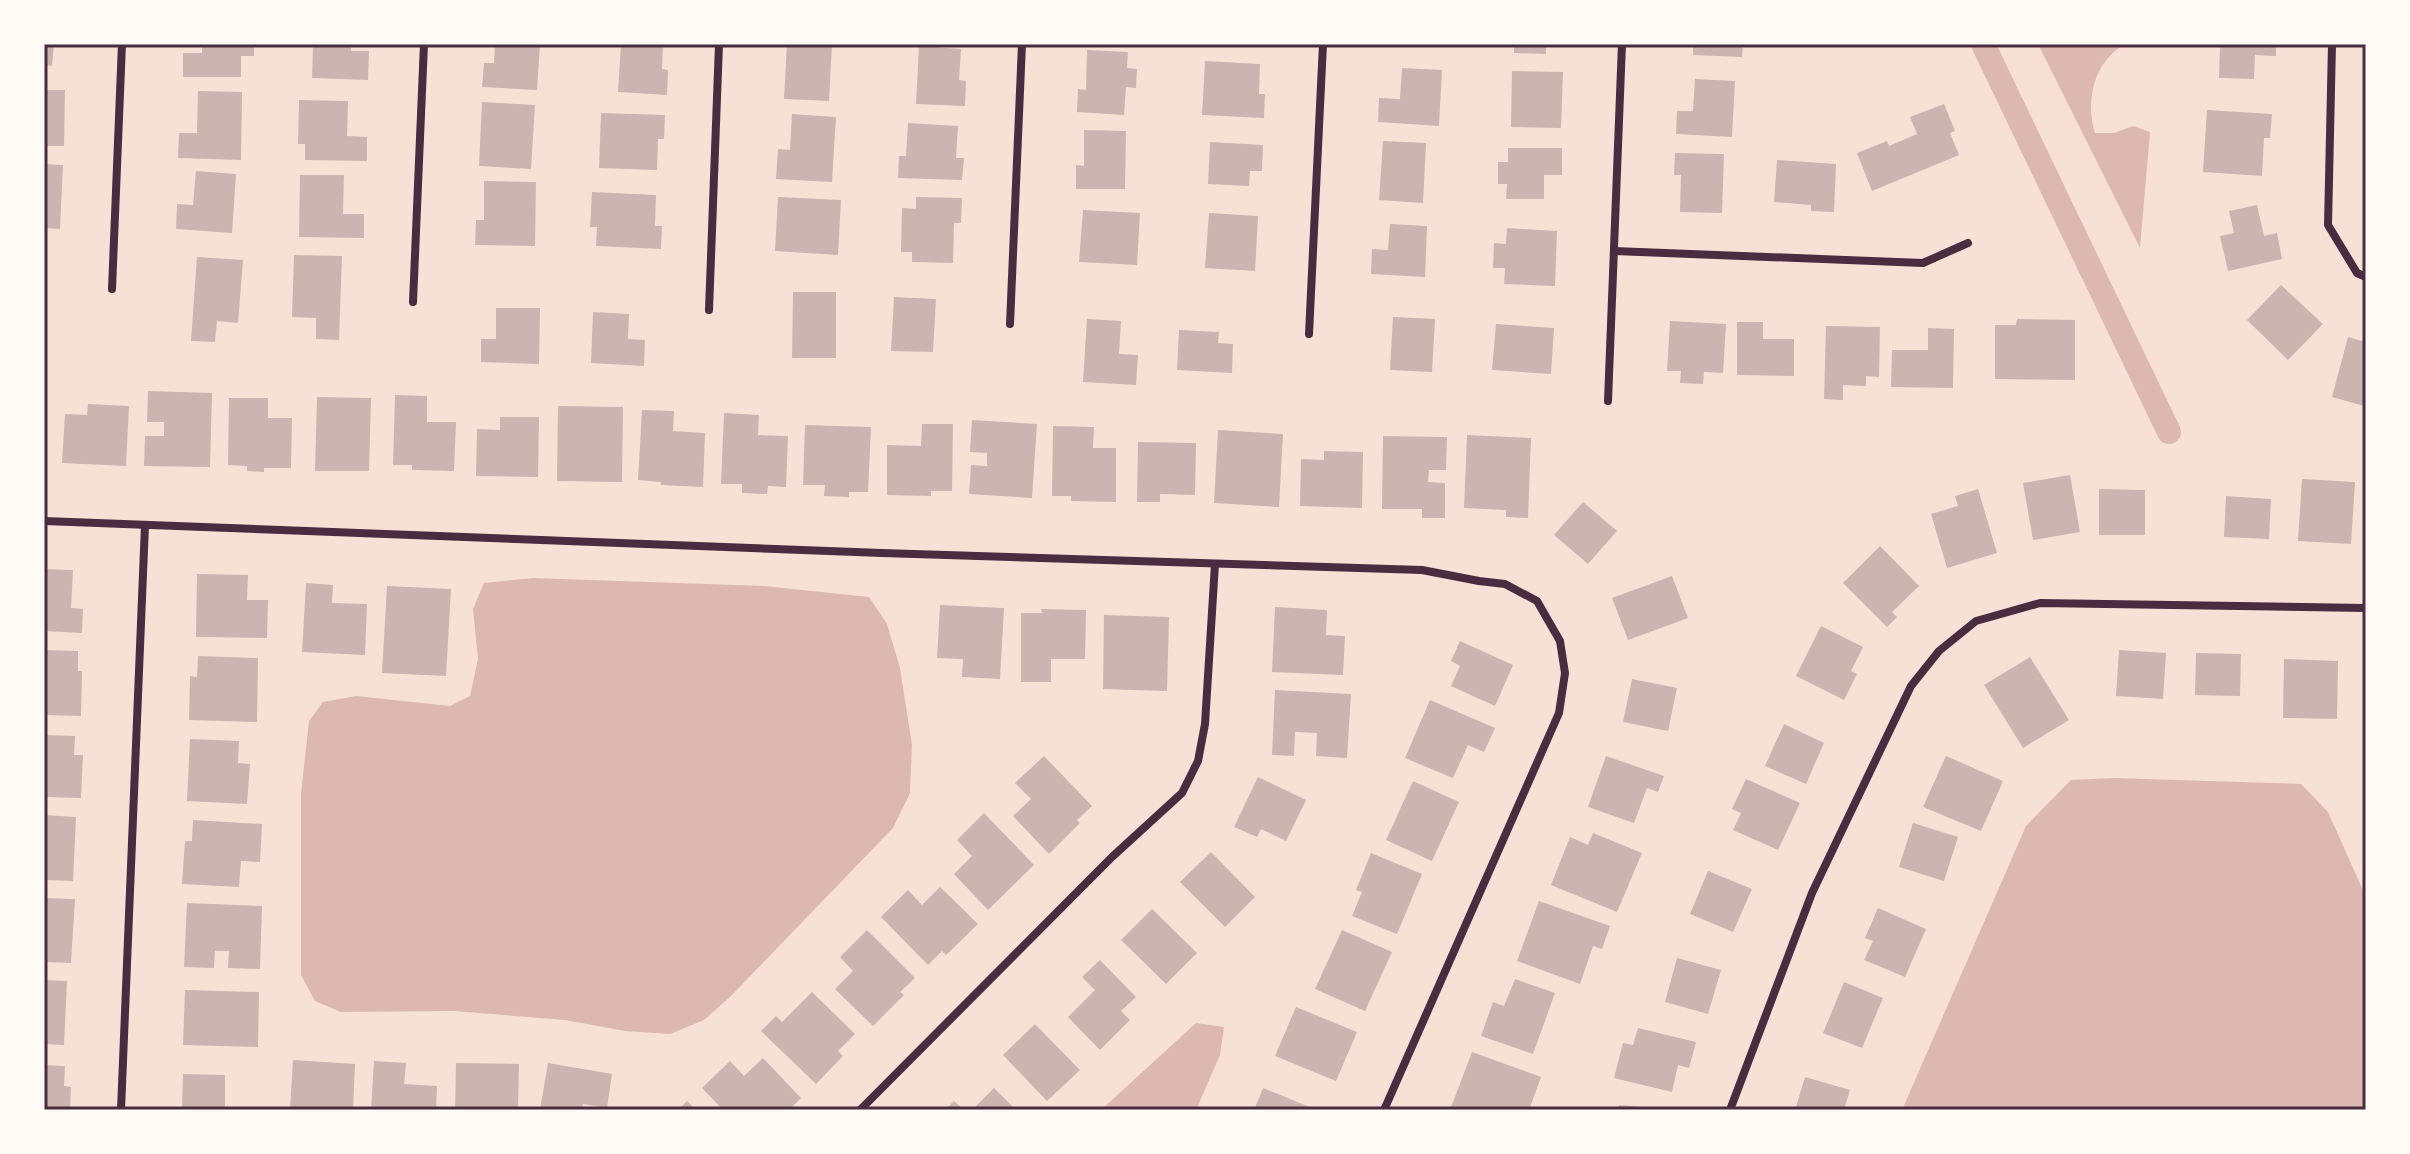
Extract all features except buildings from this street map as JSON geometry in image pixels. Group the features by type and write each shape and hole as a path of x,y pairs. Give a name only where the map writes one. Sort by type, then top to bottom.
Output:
{"street":[{"path":"112,289 122,44"},
{"path":"413,302 424,44"},
{"path":"709,310 719,44"},
{"path":"1010,324 1022,44"},
{"path":"1309,334 1323,44"},
{"path":"1608,401 1622,44"},
{"path":"2332,44 2328,225 2357,273 2366,277"},
{"path":"1614,251 1923,263 1968,243"},
{"path":"44,521 1422,570 1505,584 1537,601 1560,641 1565,673 1559,713 1384,1110"},
{"path":"121,1110 145,525"},
{"path":"860,1110 1112,857 1182,793 1198,761 1205,724 1215,564"},
{"path":"1730,1110 1812,893 1911,686 1939,651 1976,621 2040,603 2366,608"}],"shaded area":[{"path":"2038,44 2125,44 2099,71 2091,107 2095,133 2114,133 2133,126 2150,132 2140,248"},
{"path":"533,578 764,586 869,597 887,624 900,668 912,745 910,793 893,828 730,997 704,1020 670,1034 625,1031 565,1020 454,1011 341,1012 315,1001 301,975 301,794 309,721 323,702 356,696 450,706 470,696 478,659 473,609 484,583"},
{"path":"2114,778 2301,784 2328,812 2366,897 2366,1109 1902,1110 2026,826 2071,780"},
{"path":"1196,1023 1224,1027 1220,1055 1196,1110 1101,1110"}],"waterway":[{"path":"1983,44 2169,432"}]}
